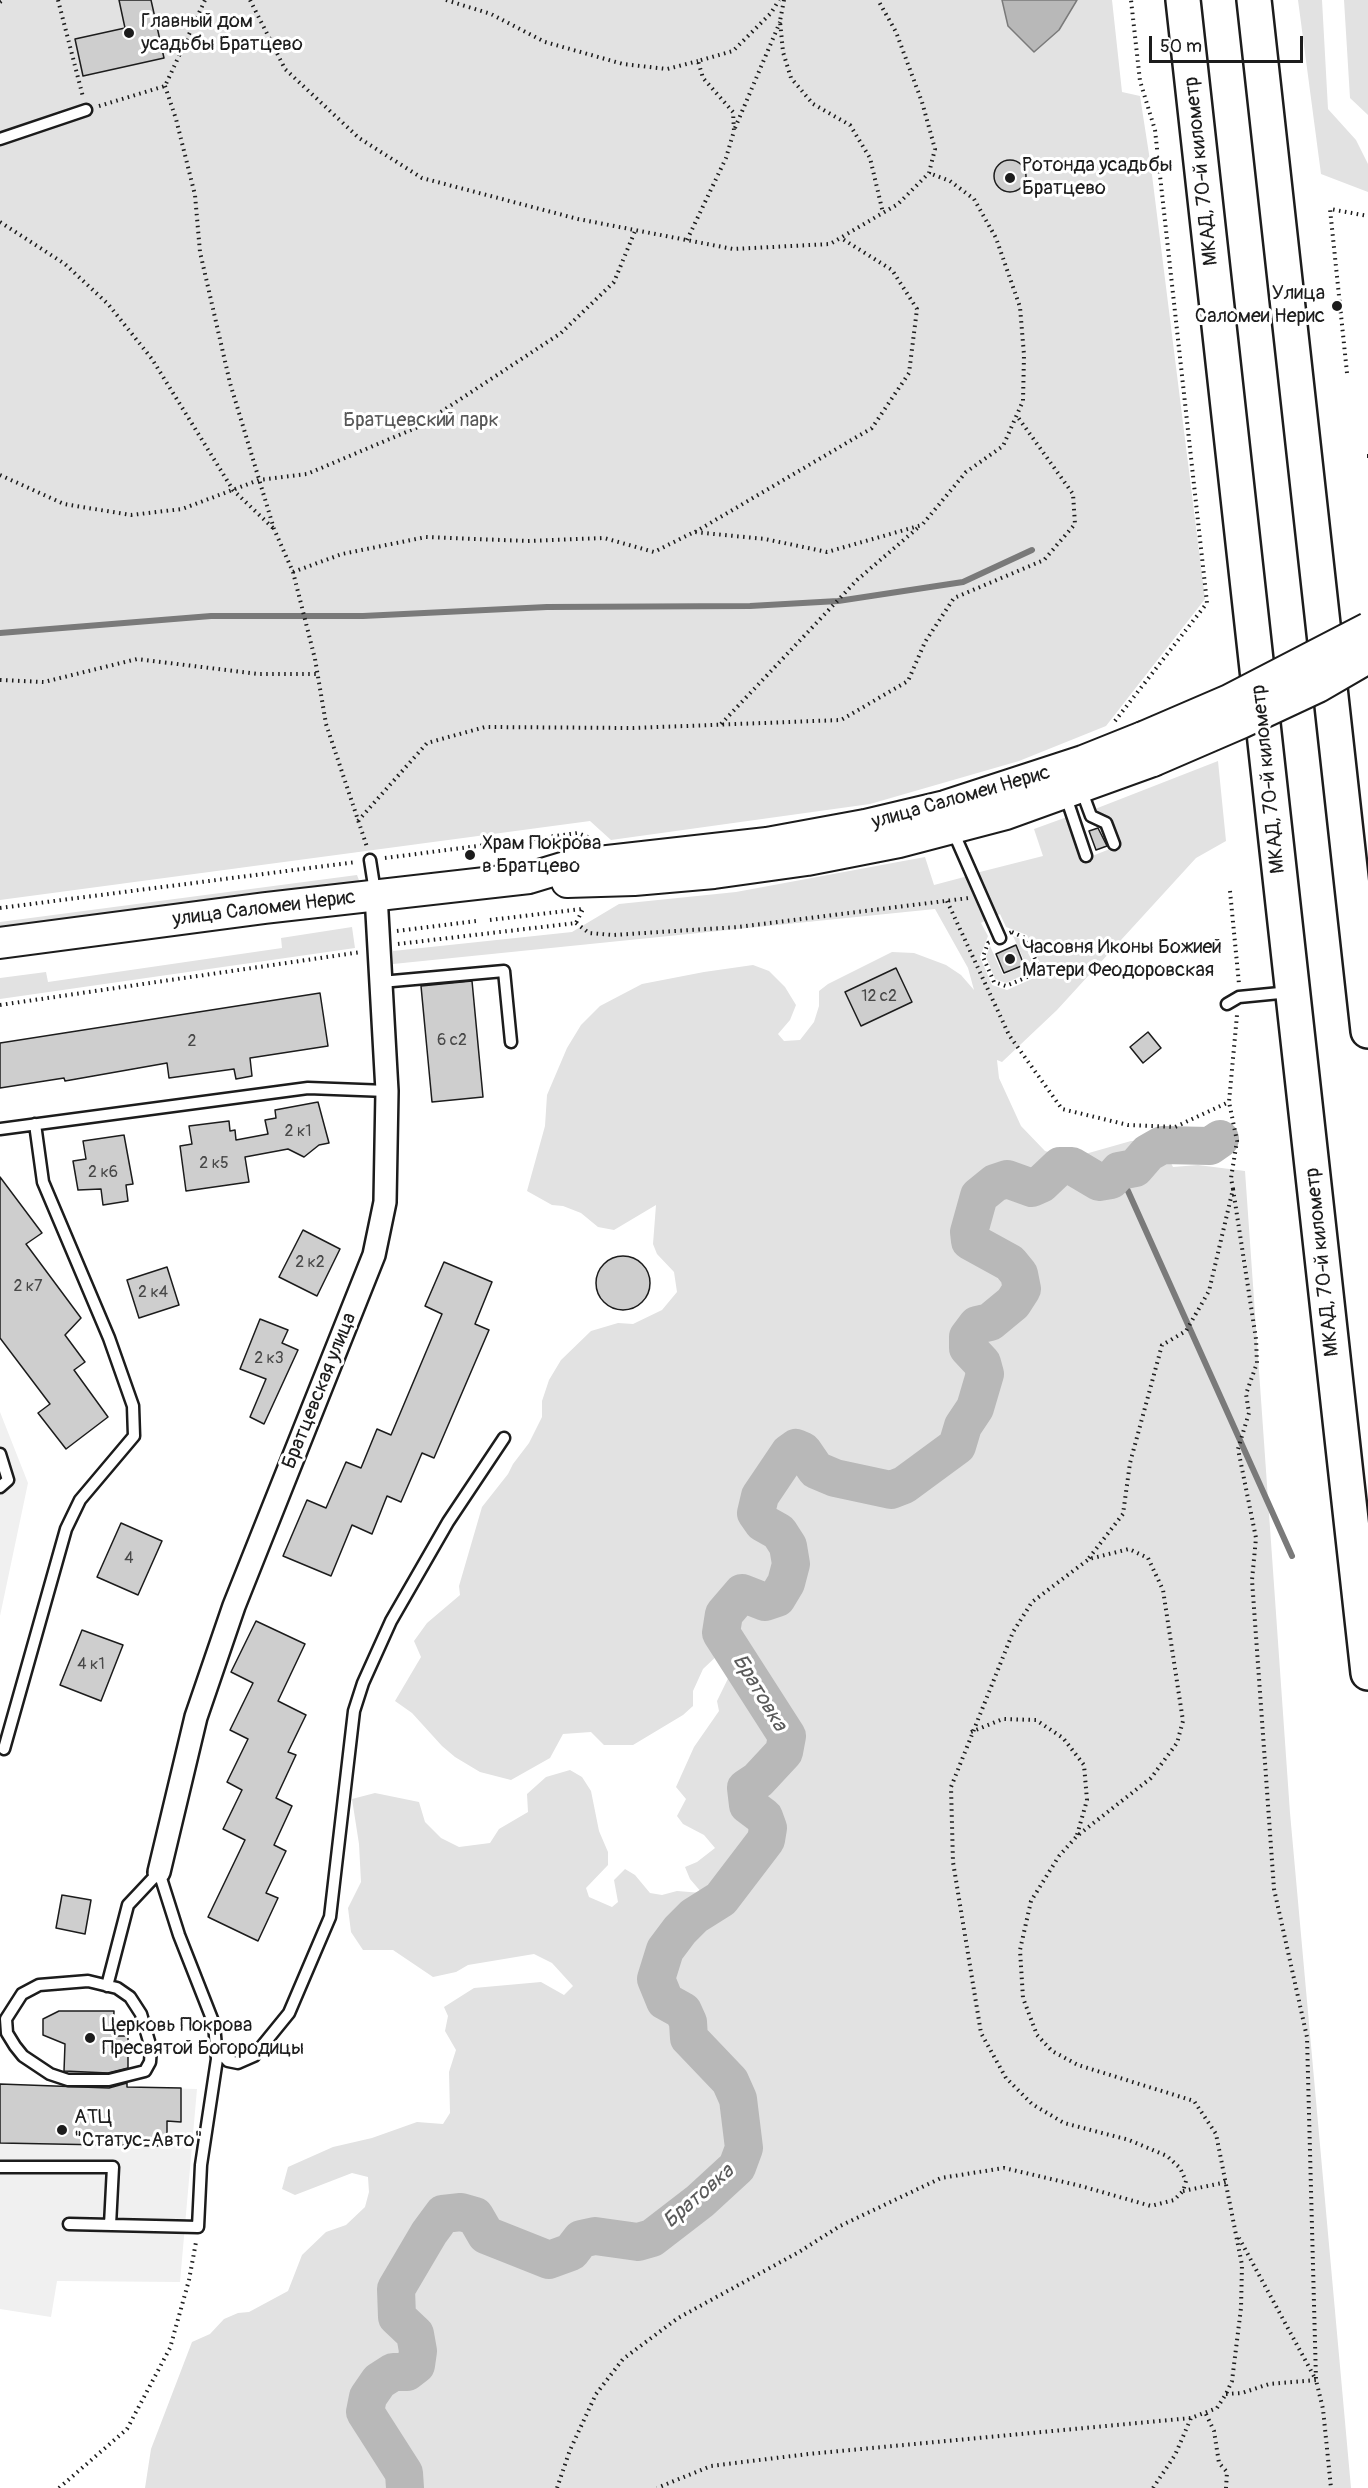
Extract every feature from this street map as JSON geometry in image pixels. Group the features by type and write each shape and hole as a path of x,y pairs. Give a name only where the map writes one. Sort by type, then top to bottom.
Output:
{"highway":[{"name":"МКАД, 70-й километр","path":"1183,0 1368,1673"},
{"path":"1254,0 1368,1030"}],"main road":[{"path":"1259,47 1263,0"},
{"name":"улица Саломеи Нерис","path":"529,878 575,882 714,873 807,860 952,829 1073,791 1229,700 1368,628"},
{"name":"улица Саломеи Нерис","path":"0,942 529,878 572,865 767,843 865,825 945,806 1026,781 1148,749 1309,691 1368,658"}],"street":[{"name":"Братцевская улица","path":"159,1872 196,1717 211,1672 238,1595 374,1255 385,1202 387,1090 375,895"}],"lane":[{"path":"0,139 87,110"},
{"path":"1073,791 1090,816 1106,823 1114,844"},
{"path":"1073,791 1086,856"},
{"path":"952,829 1000,938"},
{"path":"370,860 375,895"},
{"path":"381,982 504,970 511,1042"},
{"path":"1227,1004 1239,997 1293,992"},
{"path":"0,1129 308,1088 387,1090"},
{"path":"4,1749 66,1529 80,1500 134,1436 133,1406 43,1182 35,1124"},
{"path":"216,2048 228,2061 238,2062 254,2056 289,2013 330,1917 354,1711 363,1683 391,1621 448,1522 504,1438"},
{"path":"0,1455 8,1480 0,1487"},
{"path":"107,1986 129,1905 159,1872"},
{"path":"69,2224 198,2227 201,2165 213,2091 216,2048 214,2024 179,1935 159,1872"},
{"path":"65,1982 88,1982 107,1986 117,1988 130,1996 141,2014 151,2048 150,2062 145,2071 109,2080 68,2080 50,2074 23,2056 15,2046 8,2033 6,2019 22,1994 39,1985 65,1982"},
{"path":"0,2167 113,2167 110,2225"}],"path":[{"path":"58,0 87,110 165,86"},
{"path":"205,0 165,86 176,118 195,195 200,252 230,383 274,529 293,572 315,659 326,724 370,860"},
{"path":"257,0 250,1 285,69 358,138 422,178 635,231 733,249 830,244 898,204 929,173 935,150 922,102 896,32 878,0"},
{"path":"446,0 491,14 545,42 623,64 667,69 733,51 771,13 779,0"},
{"path":"687,240 726,158 734,131 780,21 784,0"},
{"path":"1114,722 1208,603 1155,130 1140,81 1131,0"},
{"path":"780,21 783,52 791,78 813,104 850,125 870,158 883,213"},
{"path":"698,61 703,78 733,112 734,131"},
{"path":"721,724 857,580 922,525 966,472 1003,446 1023,401 1024,355 1020,307 996,238 975,199 950,181 929,173"},
{"path":"1347,373 1330,209 1368,216"},
{"path":"0,222 64,264 114,311 169,385 233,490 274,529"},
{"path":"0,475 64,504 131,515 182,509 259,480 307,474 418,427 561,333 614,282 635,231"},
{"path":"293,572 342,554 426,537 528,541 604,538 654,552 694,532 872,428 909,373 917,309 892,270 841,238"},
{"path":"358,821 427,743 485,727 633,728 842,720 908,681 925,642 954,598 1044,560 1075,524 1073,494 1016,415"},
{"path":"694,532 765,539 827,552 922,525"},
{"path":"0,680 44,682 138,659 258,674 318,674"},
{"path":"0,908 578,833"},
{"path":"394,857 396,867"},
{"path":"0,1005 370,951 379,947 576,923 589,933 613,935 738,927 982,896"},
{"path":"947,901 1009,1035 1062,1109 1128,1125 1175,1126 1229,1102"},
{"path":"490,920 583,909 576,923"},
{"path":"409,929 476,921"},
{"path":"1012,932 1025,938 1036,963 1032,975 1006,986 994,982 983,957 988,943 1000,938 1012,932"},
{"path":"1237,1142 1231,1178 1256,1339 1257,1363 1246,1394 1249,1413 1238,1449 1256,1538 1252,1580 1274,1889 1306,2037 1316,2380 1323,2409 1330,2488"},
{"path":"1184,2191 1186,2181 1180,2168 1167,2156 1129,2140 1064,2123 1032,2104 1006,2078 981,2032 953,1862 951,1787 970,1732 1013,1632 1032,1602 1089,1559 1124,1514 1130,1463 1162,1345 1186,1331 1209,1292 1233,1189"},
{"path":"657,2488 711,2466 808,2454 1191,2418 1217,2408 1226,2394 1232,2381 1241,2308 1242,2265 1216,2134 1194,2101 1078,2065 1052,2051 1037,2035 1023,1998 1020,1950 1031,1901 1059,1856 1077,1836 1151,1778 1177,1743 1183,1721 1163,1590 1148,1558 1129,1549 1089,1559"},
{"path":"970,1732 1003,1719 1035,1720 1063,1738 1084,1765 1088,1800 1077,1836"},
{"path":"557,2488 570,2450 596,2394 623,2359 678,2318 799,2252 840,2226 942,2178 1004,2168 1081,2186 1151,2206 1174,2200 1184,2191 1227,2182"},
{"path":"59,2488 127,2429 138,2409 170,2348 189,2280 198,2227"},
{"path":"1237,2234 1316,2380"},
{"path":"1226,2394 1242,2393 1269,2384 1316,2380"},
{"path":"1206,2414 1214,2431 1219,2463 1227,2472 1226,2488"},
{"path":"1153,2488 1175,2455 1191,2418"}],"shaded area":[{"path":"1002,0 1077,0 1059,30 1034,52 1008,26"},
{"path":"0,1412 28,1483 0,1616"},
{"path":"0,2084 197,2089 180,2282 57,2281 51,2317 0,2309"}],"green space":[{"name":"Братцевский парк","path":"0,0 1112,0 1122,92 1140,96 1151,167 1205,599 1106,726 1019,761 870,804 611,840 590,821 0,900"},
{"path":"1298,0 1322,0 1328,109 1356,140 1368,164 1368,192 1321,174"},
{"path":"1344,0 1368,0 1368,115 1350,98"},
{"path":"1218,761 1226,841 1196,858 1057,1010 1002,1062 997,1060 999,1078 1021,1126 1045,1151 1071,1158 1131,1141 1149,1141 1165,1151 1173,1167 1198,1165 1245,1171 1290,1813 1351,2488 145,2488 151,2449 192,2342 210,2334 224,2319 238,2313 249,2312 288,2291 302,2255 326,2232 346,2225 365,2207 369,2192 368,2177 352,2173 295,2195 282,2189 288,2167 333,2147 372,2138 417,2122 443,2124 450,2113 449,2072 456,2050 445,2031 448,2016 444,2007 474,1988 541,1982 564,1995 573,1986 552,1963 534,1954 468,1965 456,1972 433,1977 393,1950 363,1950 351,1932 348,1908 361,1882 359,1844 352,1799 375,1793 419,1802 425,1822 441,1838 459,1847 490,1843 499,1829 528,1812 527,1794 546,1777 570,1770 582,1777 591,1791 599,1831 608,1852 608,1865 586,1888 589,1897 612,1907 618,1902 614,1880 625,1869 635,1875 650,1893 662,1895 677,1891 702,1893 690,1879 685,1867 697,1862 715,1848 704,1835 683,1824 677,1816 686,1799 676,1787 694,1747 719,1711 717,1701 741,1652 737,1624 721,1652 703,1669 693,1691 693,1706 683,1715 633,1745 604,1745 591,1732 563,1734 550,1758 511,1780 480,1772 455,1757 412,1713 395,1701 421,1657 414,1641 427,1623 460,1595 459,1586 482,1507 529,1443 542,1417 542,1401 549,1380 561,1360 591,1331 618,1323 633,1324 662,1310 677,1292 674,1272 657,1254 653,1244 656,1205 614,1230 598,1227 581,1213 563,1206 552,1205 527,1191 545,1126 547,1095 567,1048 581,1025 600,1006 642,984 753,965 769,971 785,987 796,1005 790,1020 778,1034 784,1041 800,1040 814,1022 819,1006 819,991 828,984 892,952 914,953 946,965 961,975 974,990 968,968 935,909 393,964 393,951 572,932 619,904 736,892 925,857 934,885 968,876 988,919 981,923 988,936 980,957 992,985 1007,990 1034,978 1040,963 1027,935 1006,927 1000,914 994,917 976,873 1043,856 1034,829 1067,817 1082,860 1120,845 1110,817 1097,813 1095,809"},
{"path":"357,875 360,883 0,930 0,922"},
{"path":"352,927 355,948 0,999 0,978 46,972 48,982 282,948 281,938"},
{"path":"1013,936 1023,940 1033,964 1030,972 1006,983 995,979 986,957 990,946 1003,975 1026,965"}],"building":[{"name":"Главный дом усадьбы Братцево","path":"119,0 151,0 164,58 83,76 75,39 125,28"},
{"name":"Ротонда усадьбы Братцево","path":"1010,160 1021,165 1026,176 1021,187 1010,192 999,187 994,176 999,165"},
{"path":"1098,828 1107,846 1096,850 1089,831"},
{"name":"Часовня Иконы Божией Матери Феодоровская","path":"1016,945 1024,965 1004,973 996,954"},
{"path":"896,968 912,1002 861,1026 845,992"},
{"path":"472,981 483,1097 432,1102 421,986"},
{"path":"320,993 328,1046 250,1058 252,1076 236,1079 234,1069 169,1078 167,1063 65,1081 64,1078 0,1088 0,1043"},
{"path":"1148,1032 1161,1048 1143,1063 1130,1047"},
{"path":"318,1102 329,1143 319,1145 304,1157 288,1149 245,1157 249,1182 186,1191 180,1146 192,1144 189,1126 229,1121 230,1131 235,1130 236,1140 268,1134 265,1120 276,1118 275,1110"},
{"path":"124,1135 133,1184 126,1185 128,1201 103,1205 101,1189 78,1190 73,1161 86,1159 83,1141"},
{"path":"0,1177 42,1233 26,1244 81,1318 65,1335 85,1362 74,1370 108,1417 66,1449 38,1413 50,1404 0,1338"},
{"path":"303,1230 340,1249 317,1296 279,1277"},
{"path":"618,1256 628,1256 638,1260 646,1268 650,1283 646,1298 638,1306 628,1310 618,1310 608,1306 600,1298 596,1288 596,1278 600,1268 608,1260"},
{"path":"444,1262 492,1282 475,1324 489,1330 434,1458 422,1453 401,1502 387,1496 372,1534 352,1525 331,1576 283,1556 307,1500 326,1508 346,1462 361,1468 377,1429 391,1435 442,1314 425,1306"},
{"path":"167,1267 179,1305 139,1318 127,1280"},
{"path":"260,1319 288,1330 282,1343 298,1350 264,1424 250,1417 266,1379 240,1369"},
{"path":"121,1523 162,1541 138,1595 97,1577"},
{"path":"256,1621 305,1644 278,1701 306,1715 288,1752 296,1755 276,1798 292,1806 274,1845 286,1851 266,1893 278,1898 258,1941 208,1917 245,1840 223,1829 242,1790 227,1782 248,1739 230,1730 253,1683 231,1672"},
{"path":"82,1630 123,1645 101,1701 60,1685"},
{"path":"62,1895 91,1900 85,1934 56,1928"},
{"name":"Церковь Покрова Пресвятой Богородицы","path":"59,2011 114,2011 113,2036 128,2036 128,2068 108,2073 64,2071 65,2044 43,2035 43,2019"},
{"path":"127,2083 127,2087 181,2088 181,2122 167,2121 167,2136 158,2136 158,2146 0,2143 0,2084 109,2088"}],"waterway":[{"path":"0,633 211,616 363,616 547,607 750,606 838,601 963,582 1032,550"},
{"name":"Братовка","path":"405,2488 404,2473 365,2412 368,2397 379,2381 393,2372 407,2372 416,2365 418,2351 415,2334 397,2317 396,2289 443,2214 461,2212 475,2216 486,2235 549,2260 571,2252 581,2239 595,2236 638,2242 652,2238 700,2201 737,2167 744,2148 738,2099 730,2081 689,2038 688,2022 683,2011 665,2001 656,1979 665,1950 680,1930 694,1916 721,1899 766,1840 768,1828 764,1817 748,1805 746,1788 758,1780 784,1752 787,1736 721,1633 724,1614 742,1593 765,1602 777,1598 786,1583 791,1564 788,1546 779,1532 763,1523 756,1513 760,1496 789,1453 796,1448 803,1451 816,1470 835,1478 891,1490 904,1485 957,1446 963,1426 975,1408 985,1374 982,1363 968,1348 968,1337 977,1325 990,1322 1013,1303 1022,1289 1019,1274 1010,1263 970,1241 969,1232 979,1196 995,1183 1007,1179 1032,1188 1041,1184 1060,1166 1072,1166 1099,1182 1111,1180 1119,1171 1135,1168 1148,1153 1162,1145 1210,1146 1220,1139"},
{"path":"1119,1171 1292,1556"}],"place":[{"name":"Главный дом усадьбы Братцево","path":"129,33"},
{"name":"Ротонда усадьбы Братцево","path":"1010,178"},
{"name":"Улица Саломеи Нерис","path":"1337,306"},
{"name":"Храм Покрова в Братцево","path":"470,855"},
{"name":"Часовня Иконы Божией Матери Феодоровская","path":"1010,959"},
{"name":"Церковь Покрова Пресвятой Богородицы","path":"90,2038"},
{"name":"АТЦ \"Статус-Авто\"","path":"62,2130"}]}
